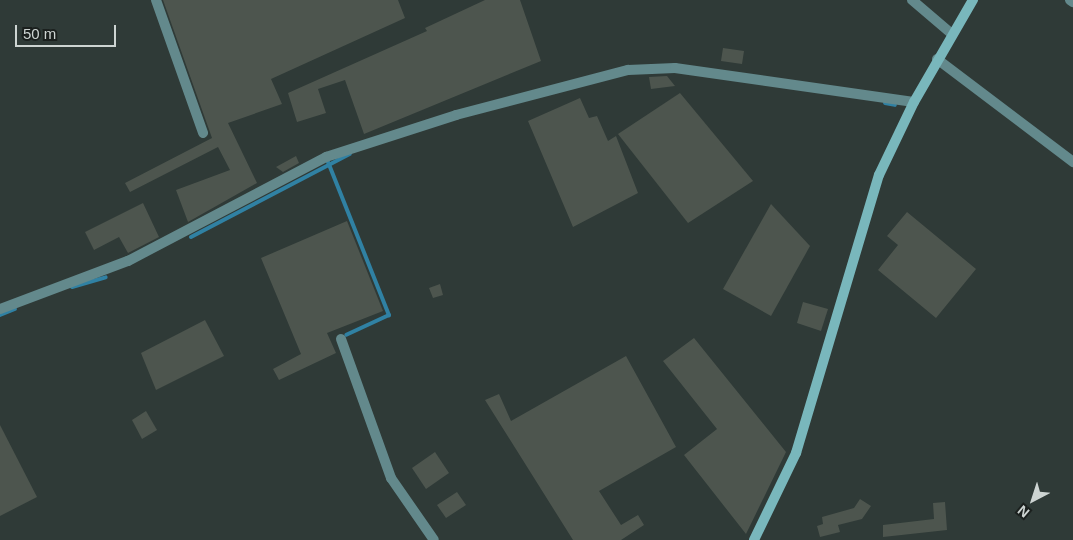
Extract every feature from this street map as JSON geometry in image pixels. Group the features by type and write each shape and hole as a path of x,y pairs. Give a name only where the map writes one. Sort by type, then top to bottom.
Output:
{"street":[{"path":"156,0 204,132"},
{"path":"912,0 952,34"},
{"path":"754,540 796,452 879,174 937,59 973,0"},
{"path":"937,59 1073,162"},
{"path":"0,309 128,262 326,157 456,115 628,70 675,68 914,102"},
{"path":"342,339 391,478 434,540"}],"building":[{"path":"163,0 398,0 405,18 271,79 282,104 228,123 257,183 188,222 176,190 230,170 218,147 130,192 125,183 212,138"},
{"path":"485,0 520,0 541,61 364,134 345,80 318,89 326,113 297,122 288,93 427,31 425,28"},
{"path":"723,48 744,51 742,64 721,61"},
{"path":"667,76 675,86 651,89 649,77"},
{"path":"680,93 753,181 688,223 618,134"},
{"path":"580,98 589,118 597,116 608,141 616,136 638,193 573,227 528,121"},
{"path":"296,156 299,163 283,172 276,167"},
{"path":"143,203 159,237 128,253 119,237 94,250 85,232"},
{"path":"771,204 810,246 771,316 723,289"},
{"path":"907,212 976,269 936,318 878,270 898,245 887,236"},
{"path":"347,221 383,311 327,333 336,353 279,380 273,369 301,354 261,258"},
{"path":"440,284 443,295 433,298 429,288"},
{"path":"803,302 828,309 821,331 797,323"},
{"path":"205,320 224,356 156,390 141,353"},
{"path":"694,338 786,452 746,534 684,455 717,429 663,361"},
{"path":"626,356 676,447 599,491 621,525 638,515 644,525 621,540 573,540 485,400 499,394 511,421"},
{"path":"146,411 157,430 142,439 132,420"},
{"path":"0,425 37,497 0,516"},
{"path":"435,452 449,473 426,489 412,468"},
{"path":"457,492 466,505 446,518 437,505"},
{"path":"860,499 871,506 862,519 838,525 840,532 820,537 817,526 823,524 822,517 854,508"},
{"path":"945,502 947,530 883,537 883,525 934,519 933,503"}],"waterway":[{"path":"885,103 895,105"},
{"path":"191,237 350,154"},
{"path":"328,162 389,315 346,335"},
{"path":"72,287 106,277"},
{"path":"0,315 15,309"}]}
